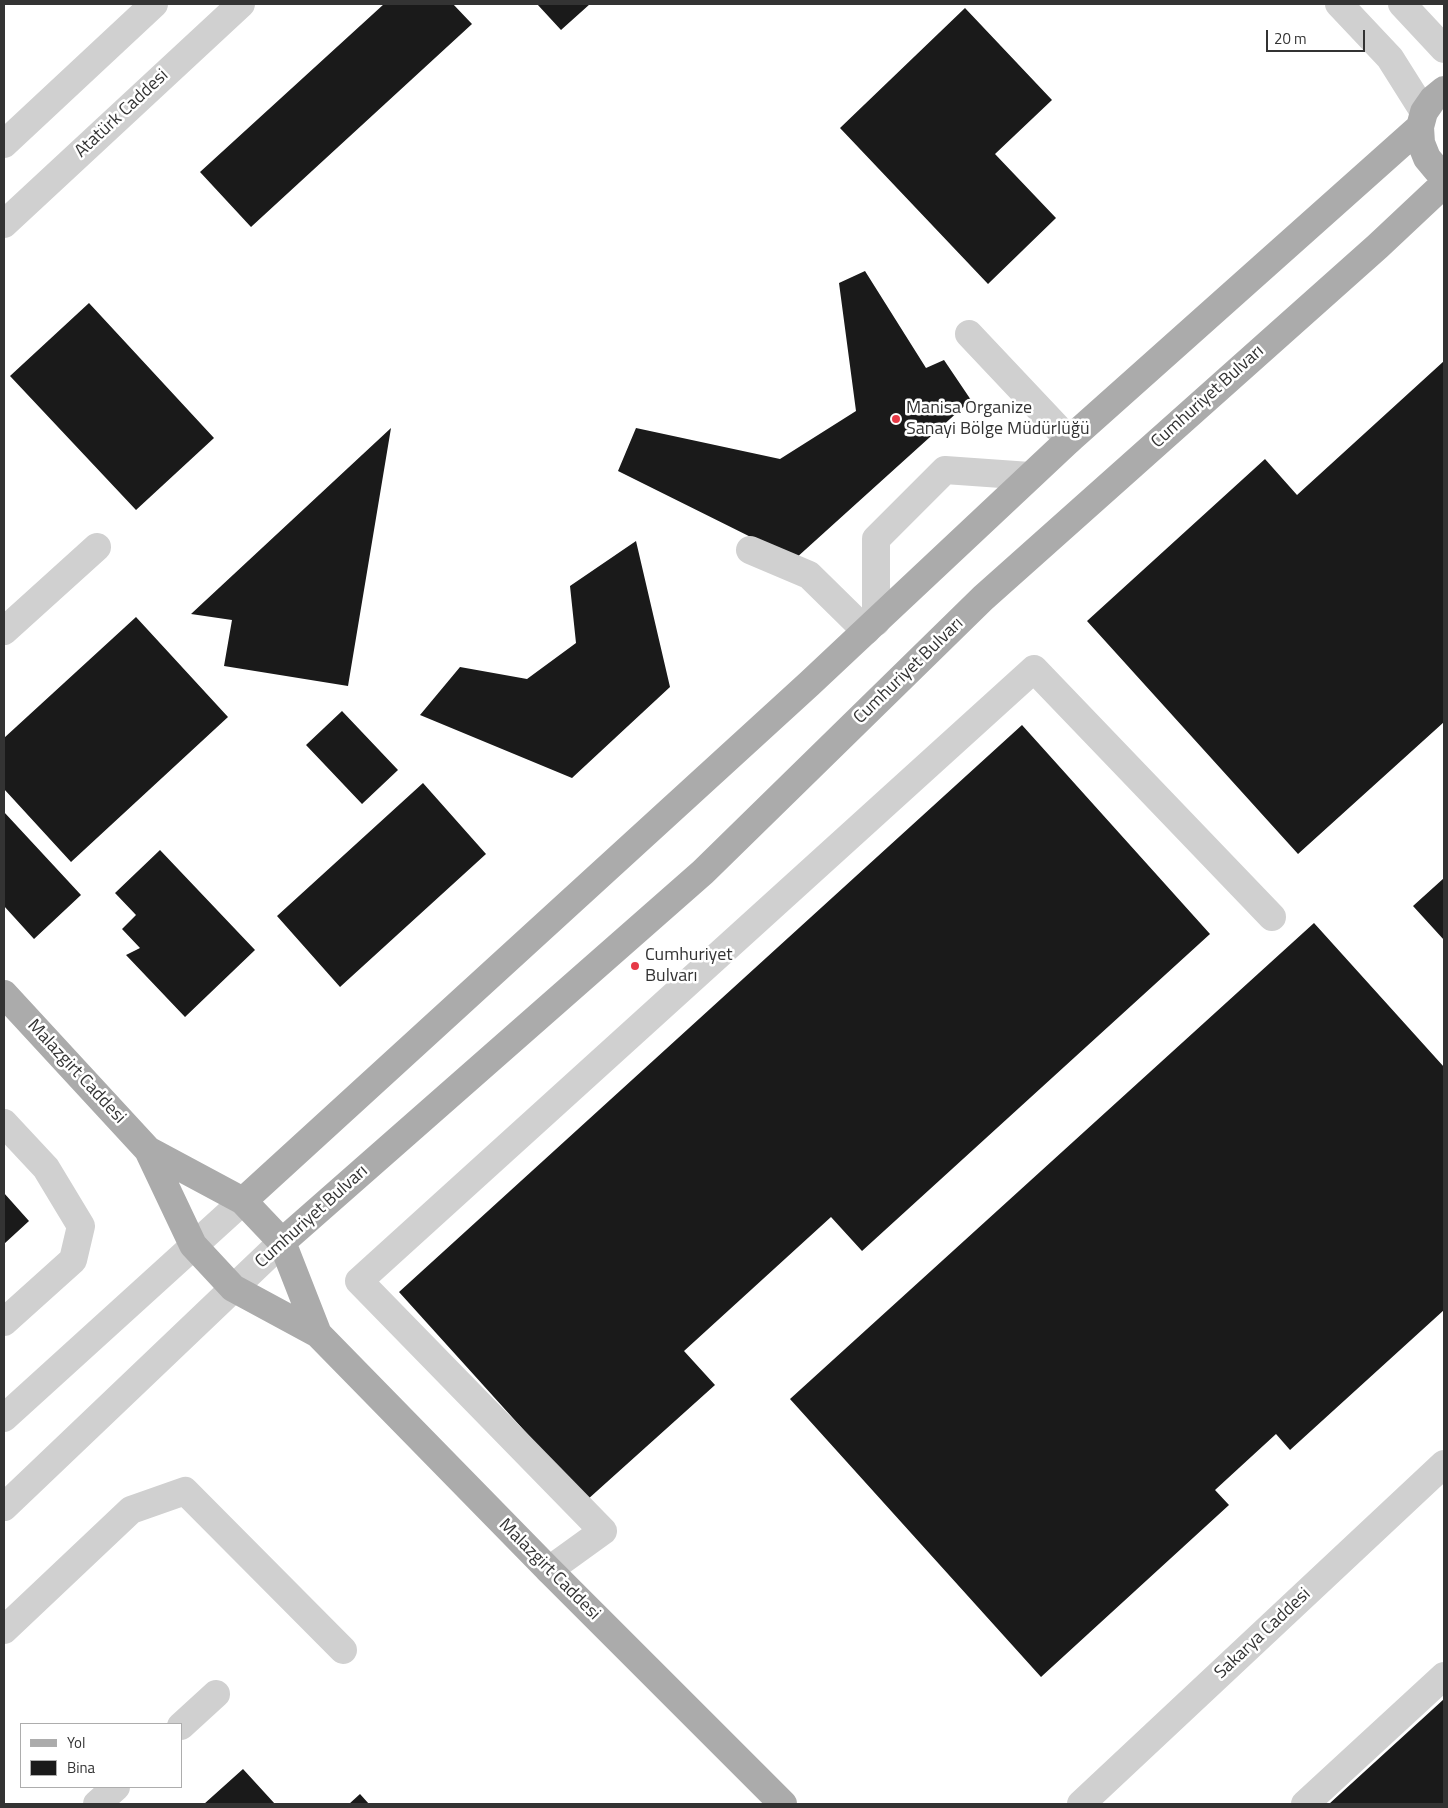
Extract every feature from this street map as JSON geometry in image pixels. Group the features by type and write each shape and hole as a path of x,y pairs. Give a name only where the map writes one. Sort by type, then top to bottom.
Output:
{"main road":[{"path":"243,1201 871,626 1069,440 1422,119 1433,99 1444,90"},
{"path":"1422,119 1421,143 1427,158 1437,170 1444,174"},
{"name":"Cumhuriyet Bulvarı","path":"282,1242 703,872 983,598 1378,246 1444,184"},
{"name":"Malazgirt Caddesi","path":"4,994 148,1150"},
{"path":"148,1150 243,1201 282,1242 318,1334"},
{"path":"148,1150 193,1244 233,1288 318,1334"},
{"name":"Malazgirt Caddesi","path":"318,1334 549,1570 783,1804"}],"street":[{"path":"4,144 154,4"},
{"name":"Atatürk Caddesi","path":"4,224 241,4"},
{"path":"1339,4 1390,58 1422,119"},
{"path":"1402,4 1444,48"},
{"path":"969,334 1069,440"},
{"path":"871,626 876,539 945,470 1030,476"},
{"path":"4,631 97,547"},
{"path":"750,550 809,575 871,626"},
{"path":"549,1570 603,1531 359,1282 1034,669 1272,917"},
{"path":"4,1123 46,1168 81,1226 73,1260 4,1322"},
{"path":"4,1418 193,1244 243,1201"},
{"name":"Cumhuriyet Bulvarı","path":"4,1507 282,1242"},
{"name":"Sakarya Caddesi","path":"1081,1804 1444,1464"},
{"path":"4,1630 132,1510 185,1491 343,1650"},
{"path":"1304,1804 1444,1676"},
{"path":"182,1725 216,1694"},
{"path":"97,1804 115,1788"}],"building":[{"path":"384,4 453,4 472,24 251,227 200,172"},
{"path":"537,4 590,4 561,30"},
{"path":"965,8 1052,100 995,154 1056,218 988,284 840,128"},
{"name":"Manisa Organize Sanayi Bölge Müdürlüğü","path":"865,271 926,368 944,360 971,400 795,559 618,471 636,428 780,459 856,411 839,283"},
{"path":"89,303 214,438 136,510 10,376"},
{"path":"1444,361 1444,722 1298,854 1087,621 1265,459 1297,495"},
{"path":"391,428 348,686 224,666 232,620 191,614"},
{"path":"636,541 670,687 572,778 420,715 460,667 527,679 576,643 570,586"},
{"path":"136,617 228,717 71,862 4,789 4,738"},
{"path":"342,711 398,770 362,804 306,745"},
{"path":"1022,725 1210,934 862,1251 831,1217 684,1351 715,1385 587,1500 399,1292"},
{"path":"423,783 486,854 340,987 277,916"},
{"path":"4,812 81,895 34,939 4,906"},
{"path":"160,850 255,950 185,1017 126,955 140,948 122,929 136,915 115,893"},
{"path":"1444,878 1444,940 1413,906"},
{"path":"1314,923 1444,1067 1444,1310 1290,1450 1276,1434 1215,1490 1229,1505 1041,1677 790,1399"},
{"path":"4,1193 29,1221 4,1244"},
{"path":"1444,1699 1444,1804 1329,1804"},
{"path":"243,1769 275,1804 204,1804"},
{"path":"360,1794 369,1804 349,1804"}],"place":[{"name":"Manisa Organize Sanayi Bölge Müdürlüğü","path":"896,419"},
{"name":"Cumhuriyet Bulvarı","path":"635,966"}]}
